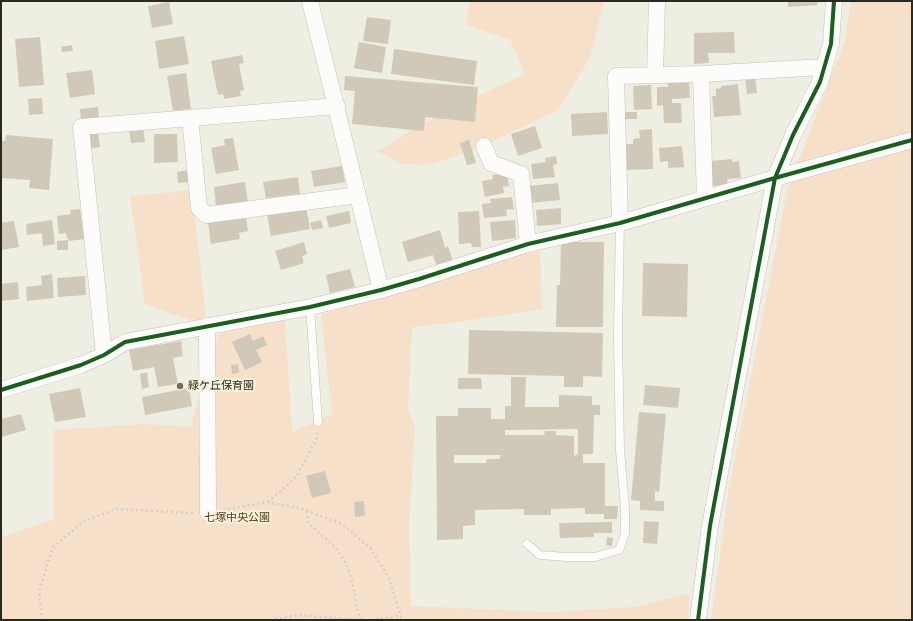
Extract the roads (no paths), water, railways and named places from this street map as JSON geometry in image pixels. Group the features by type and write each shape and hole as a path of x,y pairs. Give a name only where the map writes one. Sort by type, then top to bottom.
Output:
{"street":[{"path":"310,1 381,290"},
{"path":"655,75 657,1"},
{"path":"698,620 710,526 775,178 820,82 831,44 834,1"},
{"path":"620,223 616,76 701,74 824,67"},
{"path":"701,74 705,198"},
{"path":"104,355 81,127 336,106"},
{"path":"190,118 199,208 206,215 358,195"},
{"path":"1,390 81,365 104,355 125,342 310,307 381,290 528,244 620,223 912,140"},
{"path":"484,146 491,164 521,174 528,244"},
{"path":"207,326 208,513"}],"lane":[{"path":"527,544 540,555 595,557 618,550 625,534 625,508 620,442 618,335 620,223"},
{"path":"310,307 318,422"}],"place":[{"name":"緑ケ丘保育園","path":"180,386"}],"park label":[{"name":"七塚中央公園","path":"237,518"}]}
